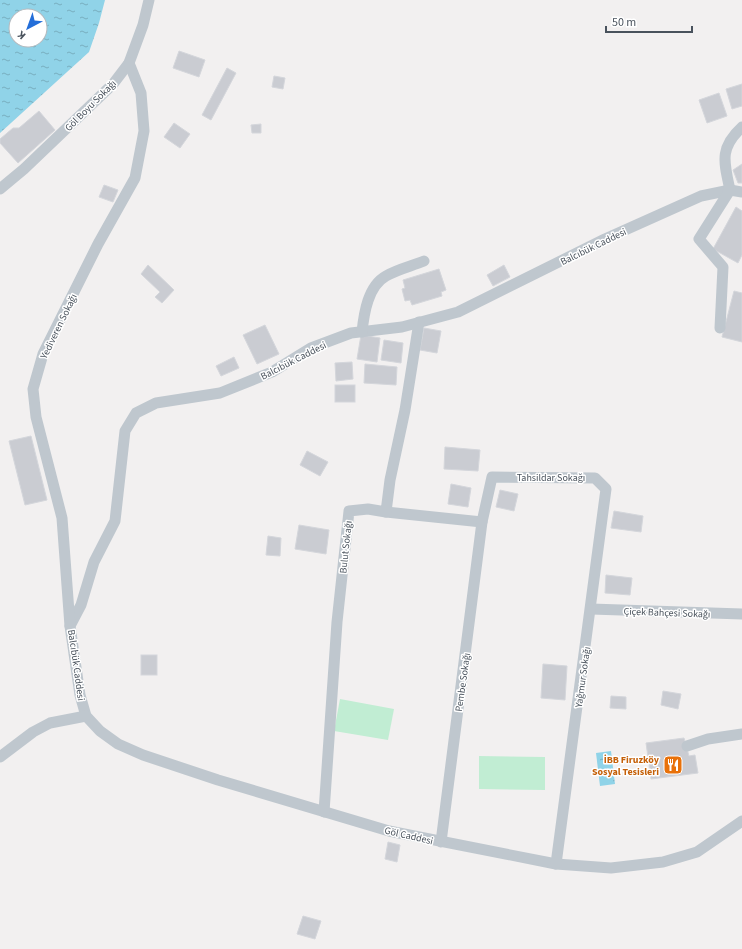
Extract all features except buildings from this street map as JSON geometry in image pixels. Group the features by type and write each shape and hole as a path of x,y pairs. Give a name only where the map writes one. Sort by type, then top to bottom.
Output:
{"street":[{"name":"Göl Boyu Sokağı","path":"0,189 24,169 113,84 129,63 143,25 148,0"},
{"name":"Yediveren Sokağı","path":"70,626 62,518 36,418 33,389 43,354 98,244 135,178 144,131 141,93 129,63"},
{"path":"720,328 723,267 699,239 730,190 723,161 731,137 742,127"},
{"name":"Balcıbük Caddesi","path":"86,716 80,695 70,626 81,605 94,562 115,521 126,431 136,413 156,403 220,393 272,372 311,348 351,333 402,326 458,312 605,240 701,196 730,190 742,192"},
{"path":"362,332 364,311 375,287 385,276 424,261"},
{"path":"419,322 405,410 390,480 386,512 482,522"},
{"name":"Tahsildar Sokağı","path":"492,477 595,478 606,489"},
{"name":"Pembe Sokağı","path":"441,842 482,522 492,477"},
{"name":"Yağmur Sokağı","path":"556,864 606,489"},
{"name":"Bulut Sokağı","path":"324,812 337,622 349,511 368,509 386,512"},
{"name":"Çiçek Bahçesi Sokağı","path":"591,609 742,614"},
{"path":"0,757 33,732 50,723 86,716"},
{"name":"Göl Caddesi","path":"86,716 100,731 118,744 143,755 324,812 389,831 556,864 611,868 663,862 697,852 742,821"},
{"path":"687,746 708,739 742,734"}],"green space":[{"path":"340,699 394,709 388,740 334,731"},
{"path":"479,756 545,757 545,790 479,789"}],"water":[{"path":"0,0 105,0 89,52 0,133"},
{"path":"611,751 615,784 600,786 596,753"}],"place":[{"name":"İBB Firuzköy Sosyal Tesisleri","path":"673,765"}]}
